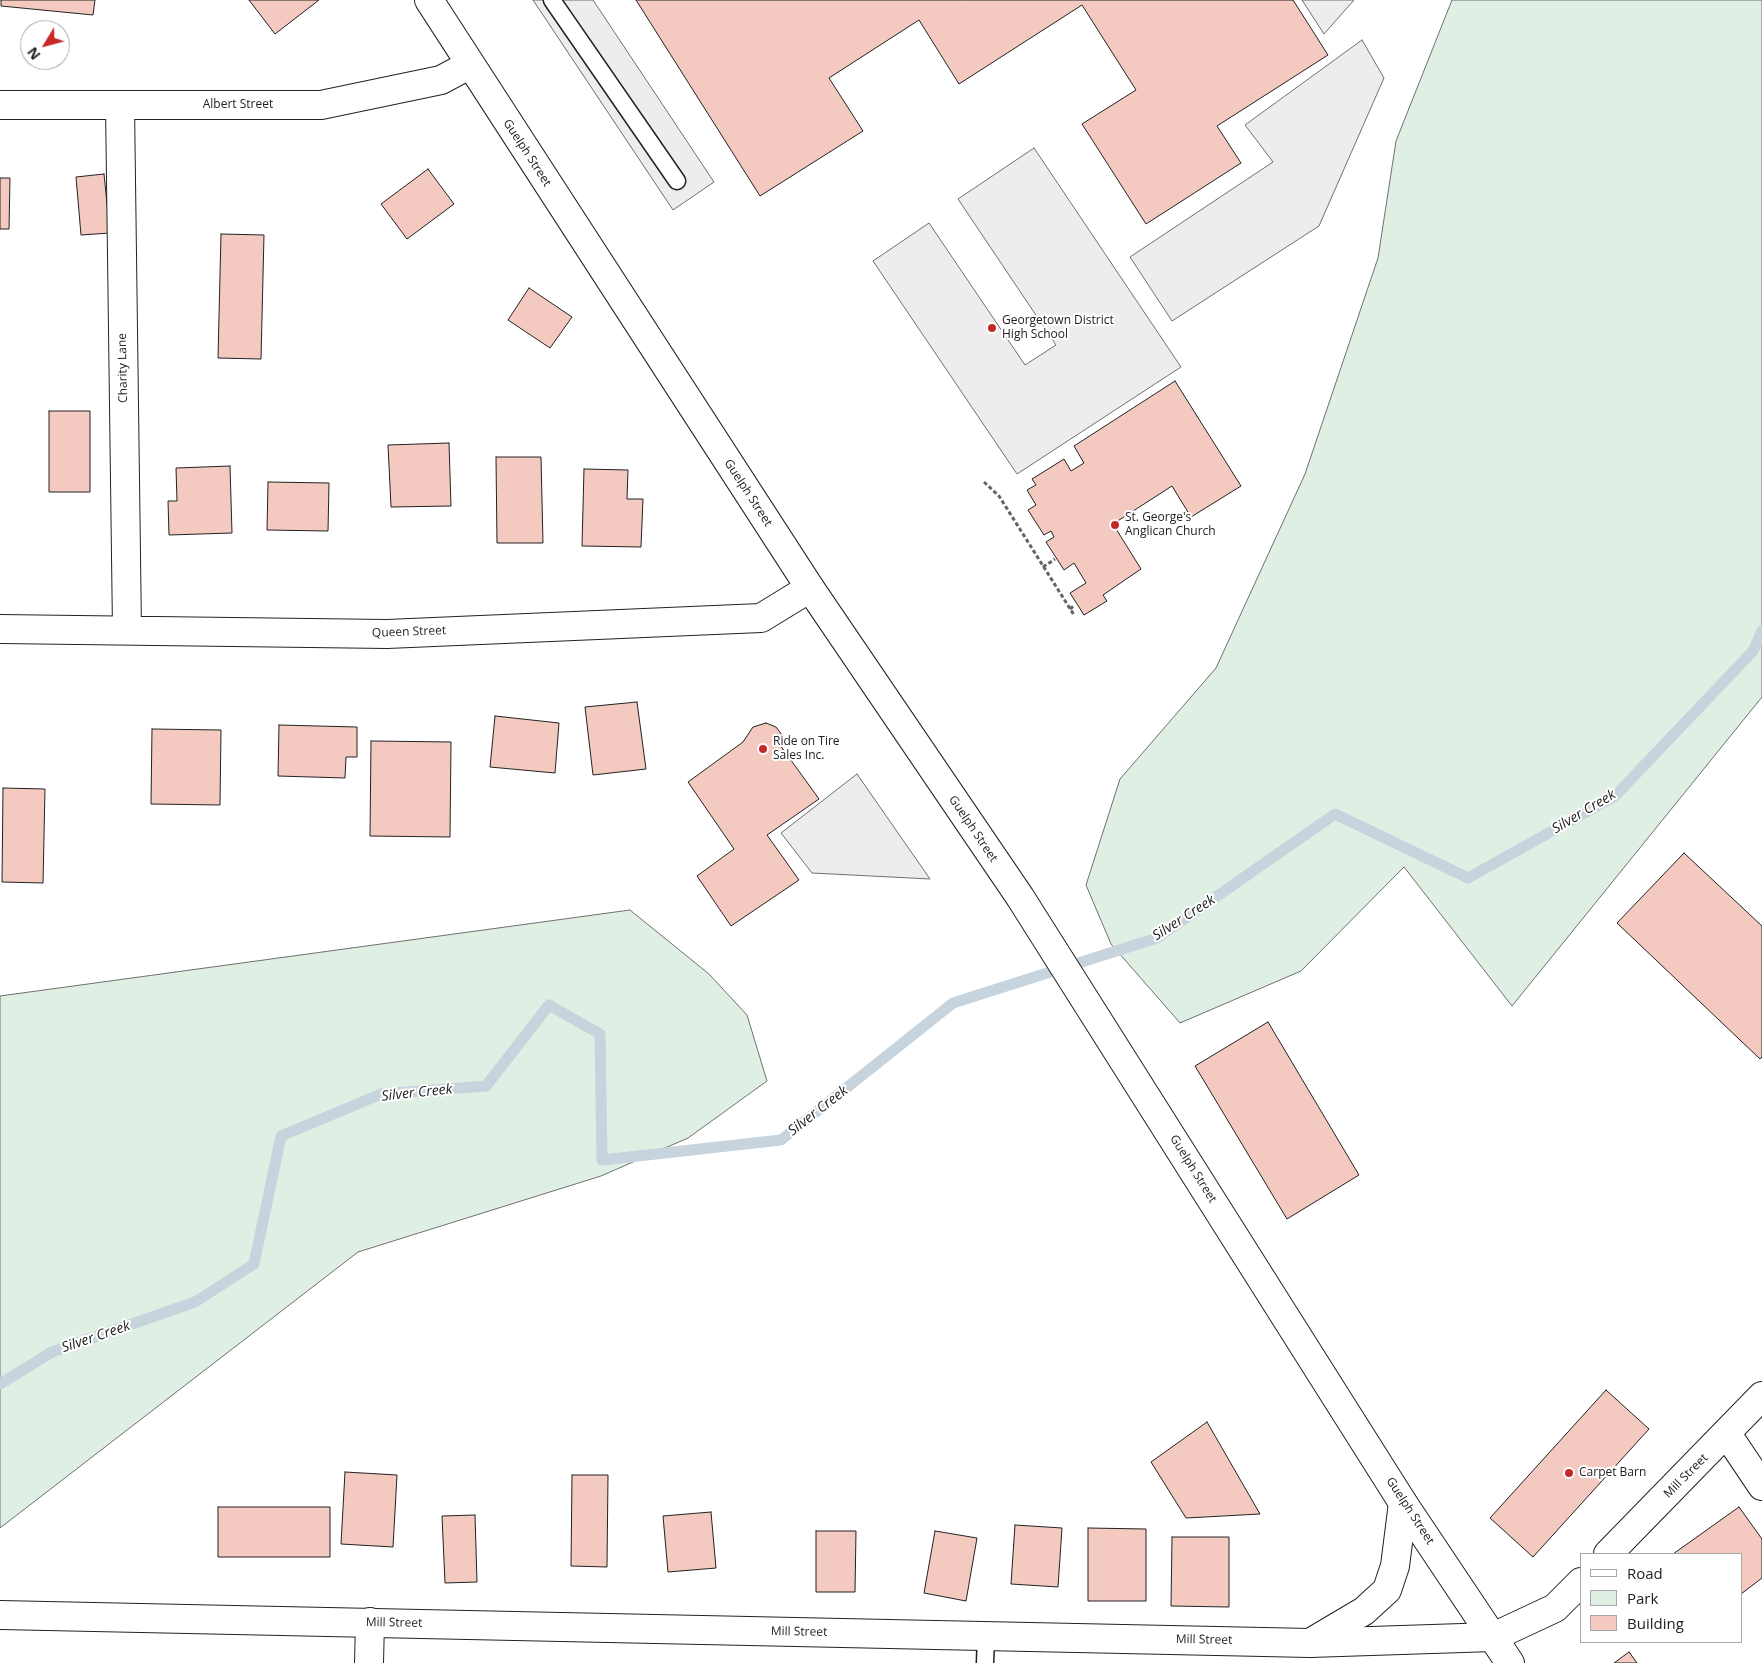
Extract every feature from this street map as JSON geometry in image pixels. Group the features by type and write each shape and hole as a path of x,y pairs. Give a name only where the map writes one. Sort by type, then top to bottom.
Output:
{"street":[{"name":"Guelph Street","path":"429,0 469,65 810,588 1020,897 1404,1503 1510,1663"},
{"name":"Albert Street","path":"0,105 321,104 441,80 469,65"},
{"name":"Charity Lane","path":"120,105 127,630"},
{"name":"Queen Street","path":"0,629 387,634 761,618 810,588"},
{"name":"Mill Street","path":"1609,1553 1762,1396"},
{"path":"1727,1434 1762,1486"},
{"path":"1310,1643 1364,1611 1387,1590 1394,1566 1404,1503"},
{"name":"Mill Street","path":"0,1616 370,1622 1310,1643 1493,1637 1555,1608 1580,1583"},
{"path":"369,1663 370,1622"}],"lane":[{"path":"552,0 677,180"},
{"path":"986,1636 986,1663"}],"path":[{"path":"984,482 999,496 1074,615"},
{"path":"1043,566 1055,559"},
{"path":"1070,609 1076,605"}],"green space":[{"path":"1452,0 1762,0 1762,697 1512,1006 1404,867 1301,971 1180,1023 1111,944 1086,885 1120,779 1216,668 1305,474 1378,258 1396,141"},
{"path":"630,910 709,974 747,1015 767,1081 688,1138 601,1176 358,1252 0,1528 0,996"}],"shaded area":[{"path":"533,0 593,0 714,182 673,210"},
{"path":"1302,0 1354,0 1324,34"},
{"path":"1362,40 1384,78 1319,226 1172,321 1130,257 1273,162 1245,125"},
{"path":"1034,148 1181,367 1017,474 873,261 929,223 1025,365 1056,345 958,199"},
{"path":"857,774 930,879 812,873 781,833"}],"building":[{"path":"1,0 95,0 93,15 1,6"},
{"path":"249,0 319,0 275,34"},
{"path":"636,0 1293,0 1328,55 1217,126 1241,163 1146,224 1082,124 1136,90 1082,5 959,84 919,20 829,78 863,131 760,196"},
{"path":"428,169 454,204 407,239 381,204"},
{"path":"104,174 110,233 81,235 76,177"},
{"path":"0,178 10,178 9,229 0,229"},
{"path":"221,234 264,235 261,359 218,358"},
{"path":"529,288 572,317 550,348 508,320"},
{"path":"1175,381 1241,486 1191,517 1172,486 1113,524 1141,569 1103,595 1107,601 1084,615 1070,593 1086,583 1074,563 1064,570 1046,542 1054,537 1051,531 1044,535 1028,510 1036,505 1027,490 1036,485 1032,479 1064,459 1071,471 1084,463 1074,446"},
{"path":"49,411 90,411 90,492 49,492"},
{"path":"449,443 451,506 391,507 388,445"},
{"path":"496,457 541,457 543,543 497,543"},
{"path":"230,466 232,533 169,535 168,501 177,501 176,468"},
{"path":"584,469 628,470 627,499 643,499 641,547 582,546"},
{"path":"268,482 329,483 328,531 267,530"},
{"path":"637,702 646,769 593,775 585,707"},
{"path":"495,716 559,723 555,773 490,767"},
{"path":"766,723 776,727 782,735 780,745 819,799 767,835 799,880 731,926 697,876 734,849 688,782 743,742 753,727"},
{"path":"279,725 357,727 357,757 346,757 345,778 278,776"},
{"path":"152,729 221,730 220,805 151,804"},
{"path":"371,741 451,742 450,837 370,836"},
{"path":"3,788 45,789 43,883 2,882"},
{"path":"1684,853 1762,926 1762,1057 1760,1059 1617,923"},
{"path":"1268,1022 1359,1175 1287,1219 1195,1066"},
{"name":"Carpet Barn","path":"1606,1390 1649,1429 1533,1557 1490,1518"},
{"path":"1207,1422 1260,1514 1186,1518 1151,1462"},
{"path":"345,1472 397,1475 393,1547 341,1544"},
{"path":"572,1475 608,1475 607,1567 571,1566"},
{"path":"218,1507 330,1507 330,1557 218,1557"},
{"path":"1739,1507 1762,1539 1762,1578 1742,1593 1742,1553 1674,1553"},
{"path":"711,1512 716,1568 668,1572 663,1516"},
{"path":"475,1515 477,1582 445,1583 442,1516"},
{"path":"1015,1525 1062,1528 1058,1587 1011,1584"},
{"path":"1088,1528 1146,1529 1146,1601 1088,1601"},
{"path":"816,1531 856,1531 855,1592 816,1592"},
{"path":"935,1531 977,1538 966,1601 924,1593"},
{"path":"1172,1537 1229,1537 1229,1607 1171,1606"},
{"path":"1629,1652 1637,1663 1614,1663"}],"waterway":[{"name":"Silver Creek","path":"0,1384 52,1352 195,1302 254,1264 281,1136 381,1094 486,1086 549,1005 600,1034 602,1160 781,1140 953,1003 1157,938 1335,814 1468,878 1615,796 1753,651 1762,631"}],"place":[{"name":"Georgetown District High School","path":"992,328"},
{"name":"St. George's Anglican Church","path":"1115,525"},
{"name":"Ride on Tire Sales Inc.","path":"763,749"},
{"name":"Carpet Barn","path":"1569,1473"}]}
